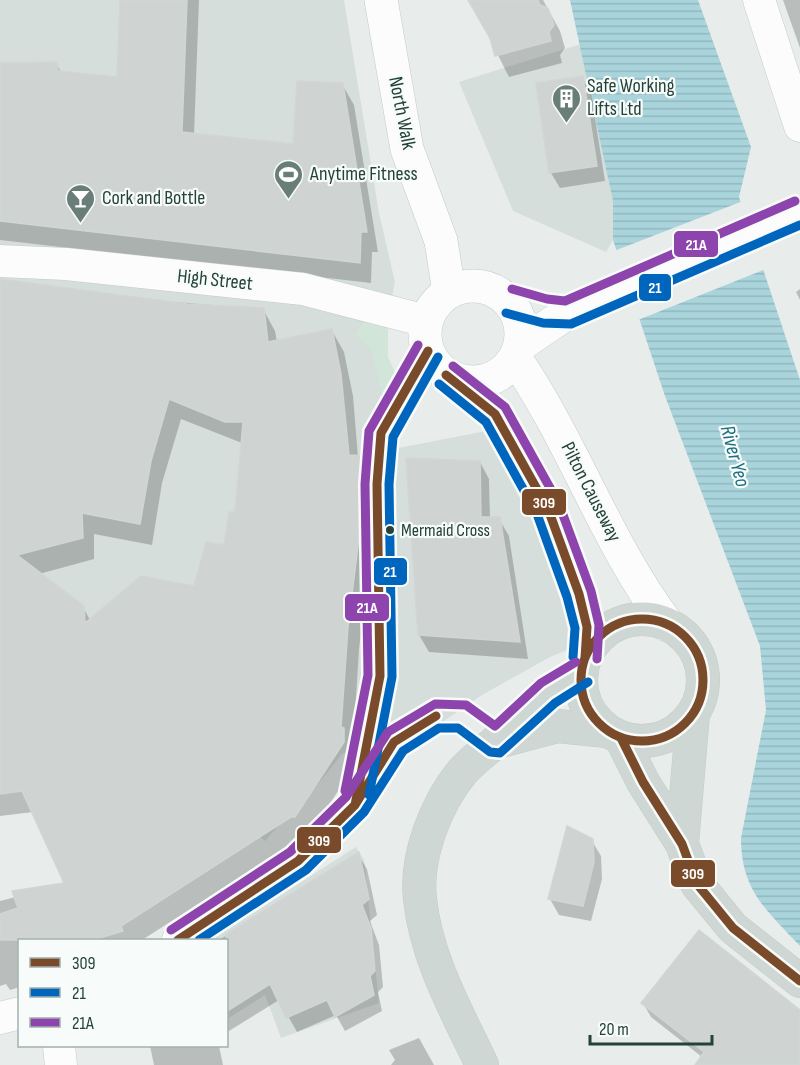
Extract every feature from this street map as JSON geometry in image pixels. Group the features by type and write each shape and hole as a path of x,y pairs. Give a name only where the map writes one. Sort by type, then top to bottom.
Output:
{"main road":[{"name":"North Walk","path":"381,0 407,148 441,241 449,292"},
{"path":"446,375 477,382 496,377 518,352 567,313 789,217"},
{"path":"567,313 545,311 509,301 491,289 475,285 449,292 437,302 426,321 425,336 428,351 434,363 446,375 495,414 548,509 579,594 586,627 581,689 586,705 595,720 614,734 682,843 697,884 734,928 800,981"},
{"path":"509,301 518,315 522,334 518,352"},
{"name":"Pilton Causeway","path":"518,352 641,589 668,625"},
{"path":"482,1065 440,976 427,936 419,897 424,856 431,829 442,804 464,771 548,693 583,665 600,637 625,622 654,620 668,625 683,634 694,648 701,664 703,681 700,699 693,714 679,729 661,739 641,742 614,734 557,726 496,742"},
{"path":"682,843 693,714"}],"street":[{"path":"759,0 800,126"},
{"name":"High Street","path":"0,261 66,264 303,289 426,321"},
{"path":"180,939 298,861 341,820"},
{"path":"0,1018 18,1014"},
{"path":"59,1047 61,1065"}],"shaded area":[{"path":"0,0 344,0 379,213 395,282 380,354 398,448 502,428 600,637 550,657 482,695 406,747 343,753 313,790 311,789 265,841 168,761 67,784 0,794"},
{"path":"581,44 613,201 613,240 606,252 513,211 459,82"},
{"path":"356,847 364,860 379,1003 281,1038 265,995 228,1018 228,939 212,939"}],"green space":[{"path":"364,322 388,326 388,357 397,377 390,390 382,394 371,348 355,334"}],"water":[{"name":"River Yeo","path":"570,0 698,0 751,147 739,197 800,380 800,946 766,910 745,872 741,838 766,710 760,646 665,396 613,240 613,201"}],"pier":[{"path":"743,201 766,269 638,320 614,251"}],"building":[{"path":"120,0 187,0 182,132 293,144 297,81 343,83 367,232 361,232 360,263 0,221 0,63 57,62 58,71 117,77"},
{"path":"468,0 538,0 540,5 548,8 554,25 549,32 551,41 495,56 490,38"},
{"name":"Safe Working Lifts Ltd","path":"583,76 597,166 549,173 536,83"},
{"path":"0,279 187,304 264,308 268,342 332,329 341,374 349,455 369,456 348,627 341,727 344,728 344,742 295,817 291,817 121,926 123,931 96,939 0,940 0,914 18,908 12,891 64,883 22,791 0,794","holes":["169,399 225,422 243,422 235,512 229,512 224,545 206,542 194,586 141,576 85,623 84,606 17,555 83,538 82,513 140,524 151,461"]},
{"path":"406,458 480,461 481,517 500,517 520,642 418,635"},
{"path":"567,826 593,839 594,862 583,906 548,899"},
{"path":"359,852 369,899 362,905 371,928 375,971 370,976 374,995 335,1017 327,1000 286,1018 270,984 228,1011 228,939 226,939 226,934"},
{"path":"699,930 800,1010 800,1065 695,1065 704,1052 641,1003"}],"transit line":[{"name":"21A","path":"512,289 547,299 565,301 795,201"},
{"name":"21","path":"506,313 543,323 571,324 800,225"},
{"name":"21A","path":"345,791 368,675 365,484 369,431 418,345"},
{"name":"309","path":"355,805 380,676 377,484 381,433 428,351"},
{"name":"21","path":"369,795 392,677 389,484 393,437 438,357"},
{"name":"21A","path":"453,366 505,407 559,504 591,591 599,625 597,659"},
{"name":"309","path":"446,375 495,414 548,509 579,594 587,627 585,658"},
{"name":"21","path":"439,384 486,422 537,514 567,597 575,628 573,657"},
{"name":"309","path":"642,619 665,624 676,629 685,637 693,646 698,657 703,680 698,703 693,714 685,723 676,731 665,736 642,741 619,736 608,731 599,723 591,714 586,703 581,680 586,657 591,646 599,637 608,629 619,624 642,619"},
{"name":"21A","path":"171,930 290,852 346,797 388,732 435,704 466,705 495,726 541,683 576,662"},
{"name":"21","path":"201,939 306,870 364,812 403,751 439,728 458,728 490,752 500,753 555,703 588,682"},
{"name":"309","path":"180,939 298,861 355,805 394,742 436,716"},
{"name":"309","path":"621,738 643,782 682,844 697,884 733,928 800,981"}],"place":[{"name":"Safe Working Lifts Ltd","path":"566,124"},
{"name":"Anytime Fitness","path":"289,200"},
{"name":"Cork and Bottle","path":"81,224"},
{"name":"Mermaid Cross","path":"390,530"}]}
